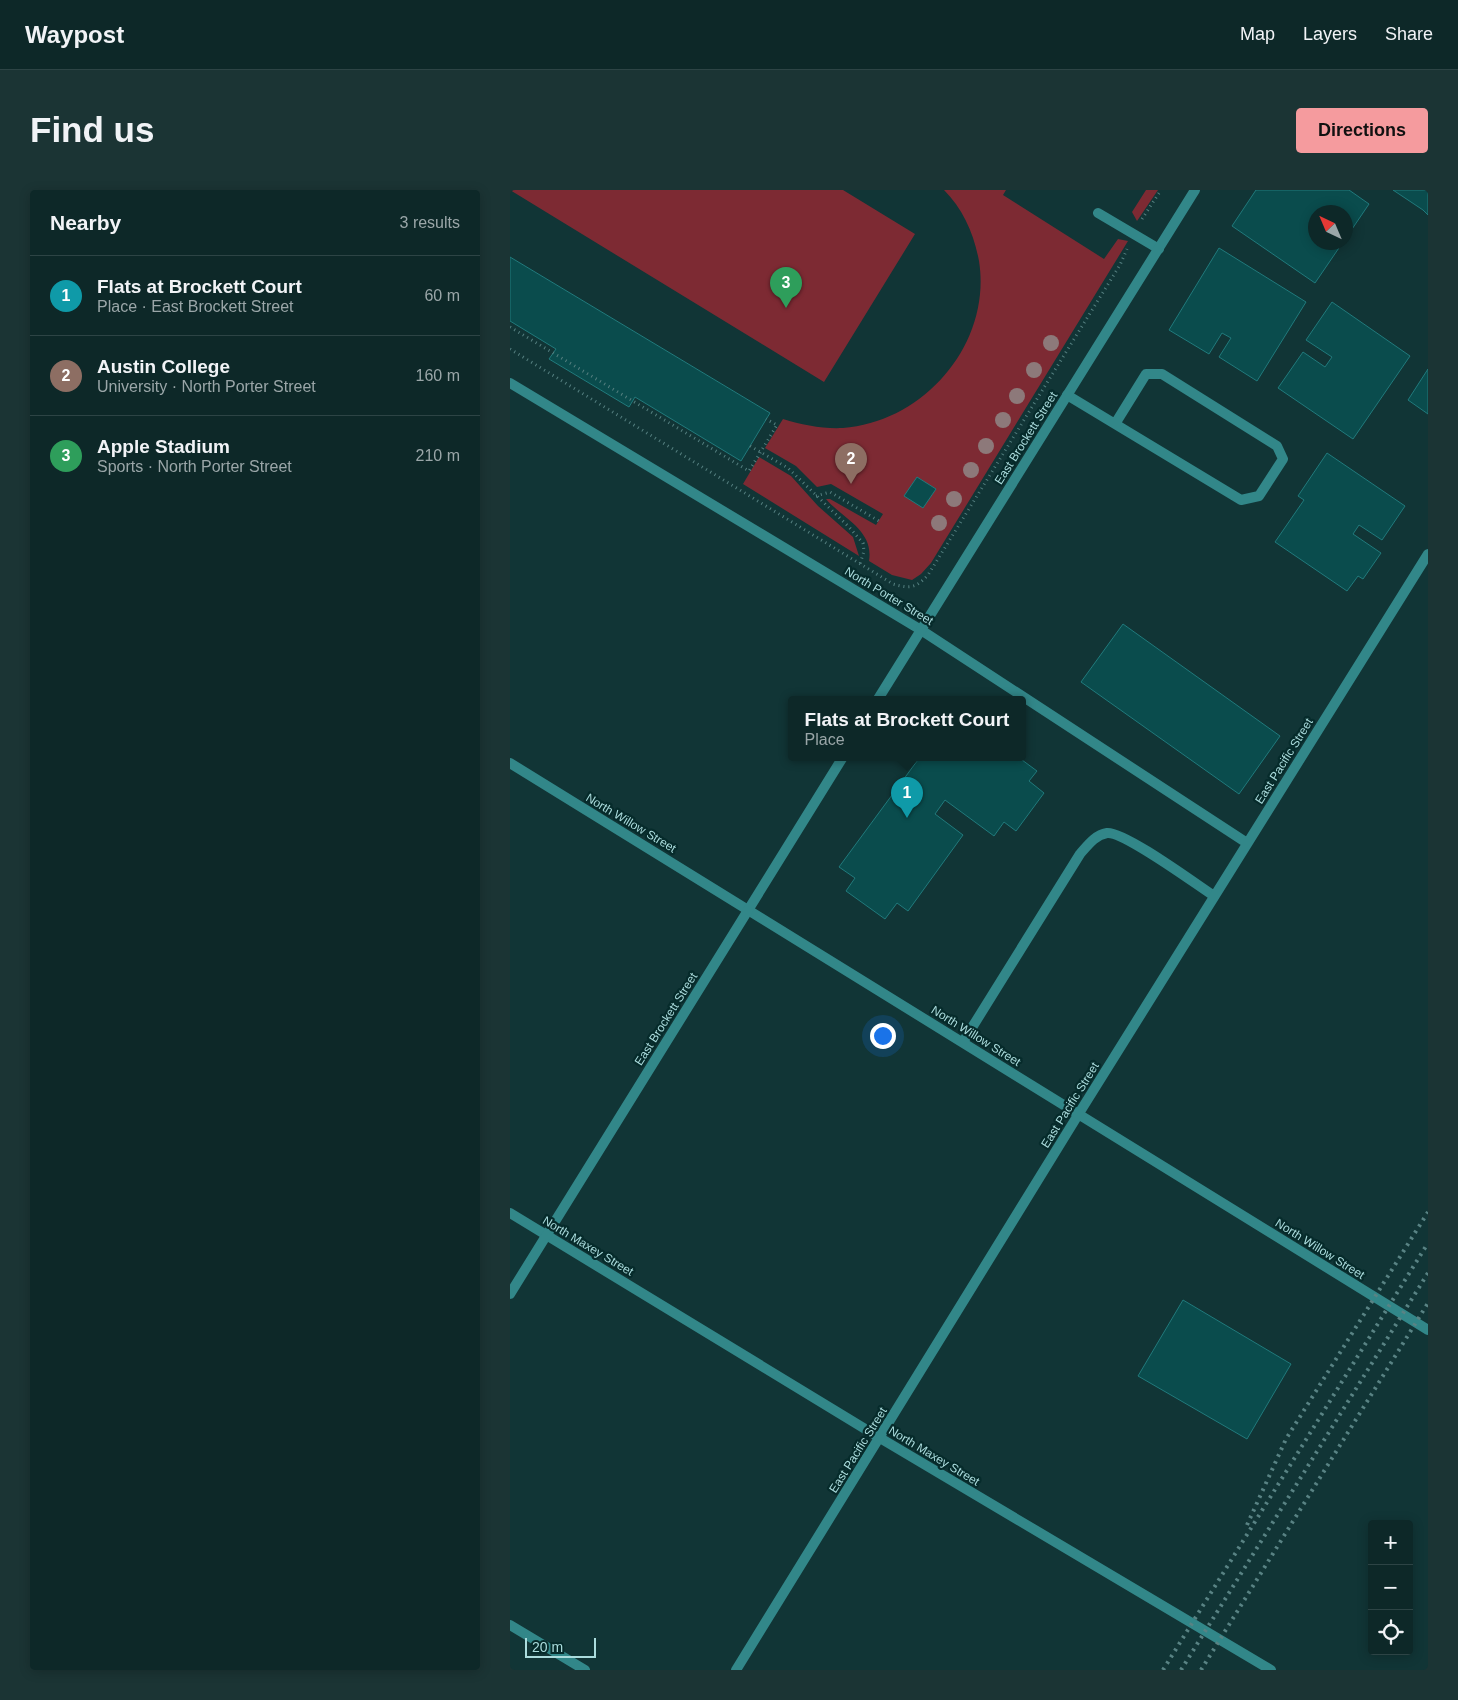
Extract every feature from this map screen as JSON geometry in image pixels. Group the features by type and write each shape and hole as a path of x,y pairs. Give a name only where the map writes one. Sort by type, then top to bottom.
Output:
{"street":[{"name":"East Brockett Street","path":"880,696 1195,190"},
{"path":"1098,213 1159,249"},
{"path":"1068,395 1115,424 1241,500 1259,496 1283,459 1277,446 1162,374 1146,374 1115,424"},
{"name":"North Porter Street","path":"510,383 921,630 1022,696"},
{"name":"East Pacific Street","path":"736,1670 1078,1115 1428,554"},
{"name":"North Porter Street","path":"1026,699 1247,843"},
{"name":"East Brockett Street","path":"510,1294 840,761"},
{"name":"North Willow Street","path":"510,763 1428,1330"},
{"path":"963,1042 1080,854 1095,838 1109,833 1128,839 1214,896"},
{"name":"North Maxey Street","path":"510,1213 880,1438 1271,1670"},
{"path":"510,1625 585,1670"}],"path":[{"path":"510,349 893,584 914,588 928,575 1120,265 1134,234 1161,190"},
{"path":"510,327 749,471 776,426 766,419"},
{"path":"750,446 788,468 863,543 864,551 860,564"},
{"path":"816,496 830,492 879,521"}],"shaded area":[{"path":"510,190 843,190 915,234 824,382"},
{"path":"944,190 1006,190 1003,195 1104,259 1118,239 1128,241 931,563 921,574 912,580 892,575 869,561 867,541 862,533 826,499 830,499 876,525 883,514 831,484 817,487 796,466 765,448 783,419 805,425 828,428 843,428 873,422 901,411 925,394 947,373 963,348 975,321 980,291 979,261 971,232 957,205"},
{"path":"1146,190 1158,190 1137,221 1132,212"},
{"path":"759,457 791,476 818,506 853,537 859,556 743,484"}],"building":[{"path":"1256,190 1349,190 1369,204 1353,228 1353,205 1308,205 1308,250 1338,250 1315,283 1232,226"},
{"path":"1393,190 1428,190 1428,215 1423,210"},
{"path":"1219,248 1306,302 1257,381 1219,357 1231,338 1222,333 1209,354 1169,330"},
{"path":"510,257 770,413 741,461 635,397 629,407 549,359 556,349 510,321"},
{"path":"1332,302 1410,356 1353,439 1278,388 1303,352 1325,367 1332,357 1306,340"},
{"path":"1428,369 1428,414 1408,400"},
{"path":"1327,453 1405,506 1382,540 1359,525 1353,534 1381,553 1363,579 1358,576 1347,591 1275,542 1304,500 1298,496"},
{"path":"917,477 936,489 923,508 904,496"},
{"path":"1123,624 1280,736 1239,794 1081,682"},
{"path":"917,761 1023,761 1037,771 1029,781 1044,793 1016,831 1004,822 994,836 945,800 935,814 963,835 908,911 897,903 885,919 846,891 855,878 839,867"},
{"path":"1183,1300 1291,1364 1247,1439 1138,1376"}],"railway":[{"path":"1247,1525 1286,1439 1428,1212"},
{"path":"1163,1670 1428,1243"},
{"path":"1181,1670 1428,1273"},
{"path":"1201,1670 1428,1303"}],"place":[{"name":"Apple Stadium","path":"786,308"},
{"name":"Austin College","path":"851,484"},
{"name":"Flats at Brockett Court","path":"907,818"}]}
